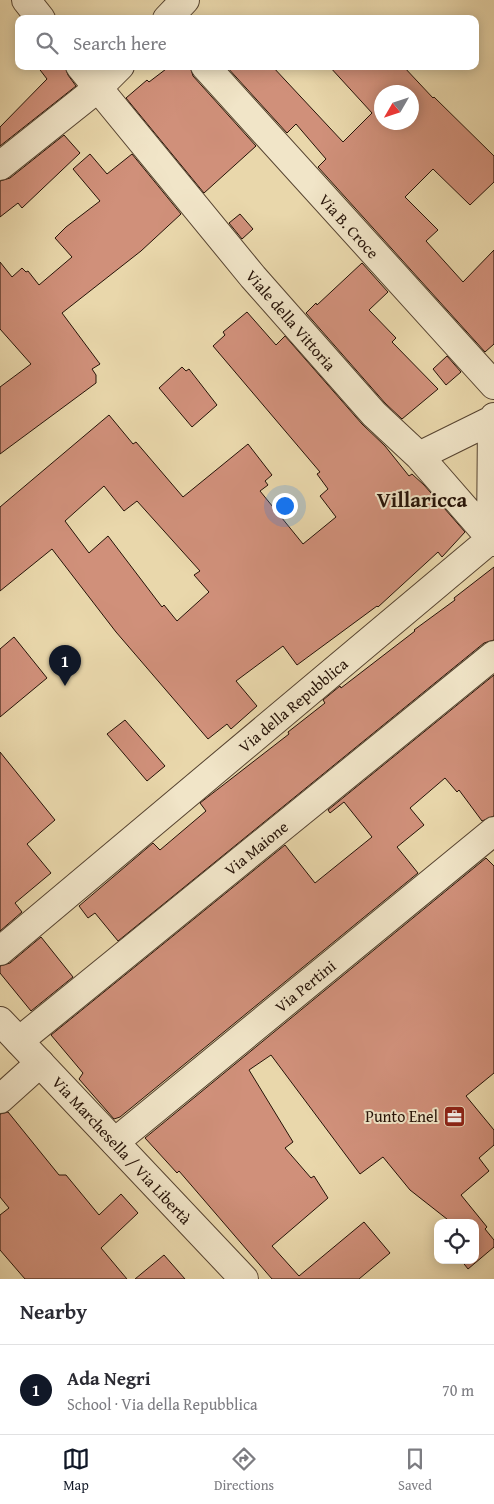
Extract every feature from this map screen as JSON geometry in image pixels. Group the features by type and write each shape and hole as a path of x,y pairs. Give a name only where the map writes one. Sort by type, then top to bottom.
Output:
{"street":[{"path":"26,0 38,15"},
{"path":"171,15 185,0"},
{"name":"Viale della Vittoria","path":"83,70 253,277 374,414 419,456 492,540"},
{"path":"0,166 98,88 116,70"},
{"name":"Via B. Croce","path":"209,70 494,385"},
{"path":"419,456 493,418 492,540"},
{"name":"Via della Repubblica","path":"0,951 492,540"},
{"name":"Via Maione","path":"19,1040 494,656"},
{"name":"Via Pertini","path":"115,1142 494,831"},
{"name":"Via Marchesella / Via Libertà","path":"0,1021 244,1279"},
{"path":"0,1099 40,1063"}],"building":[{"path":"40,70 66,70 76,86 0,146 0,127 47,79"},
{"path":"165,70 191,70 193,76 256,146 204,193 126,98 147,80 149,82"},
{"path":"230,70 276,70 343,142 372,113 333,70 407,70 433,98 494,156 494,182 470,205 433,169 405,197 438,230 426,241 463,282 494,250 494,344 485,352 318,167 326,159 296,124 287,133"},
{"path":"64,135 80,153 22,208 18,203 0,217 0,181 10,178"},
{"path":"90,154 107,174 132,154 181,214 141,251 62,313 100,364 92,369 96,375 96,383 0,454 0,387 31,364 0,329 0,262 12,277 22,268 26,272 28,271 39,285 72,257 55,238 66,227 100,201 73,169"},
{"path":"240,214 253,229 242,239 229,223"},
{"path":"362,263 388,292 369,310 396,338 392,342 438,389 402,419 385,403 306,313"},
{"path":"247,312 276,345 285,336 362,424 385,446 409,476 412,474 424,485 465,532 442,557 438,552 378,607 297,665 283,646 236,681 257,706 231,729 227,724 208,739 116,632 52,549 0,591 0,507 109,415 133,444 136,442 183,497 248,444 272,475 265,481 268,485 260,491 303,544 336,517 320,496 328,489 317,474 320,472 213,346 225,335 223,332","holes":["104,486 124,511 137,501 200,571 194,575 209,592 177,621 164,605 162,607 108,536 89,553 65,521"]},
{"path":"447,356 461,372 446,385 433,369"},
{"path":"182,367 186,371 189,369 217,405 192,427 159,388"},
{"path":"494,567 494,640 484,643 118,941 95,913 88,918 79,906 153,843 160,850 206,811 200,803 289,734 288,732 325,703 323,700 340,686 341,688 415,631"},
{"path":"14,637 47,678 0,717 0,649"},
{"path":"494,675 494,816 482,821 459,790 457,792 445,778 410,808 424,825 397,847 418,873 120,1117 114,1119 79,1079 83,1073 51,1035 285,845 315,883 372,837 344,802 330,813 328,810"},
{"path":"125,720 165,766 147,781 107,734"},
{"path":"0,752 55,820 27,844 51,873 15,903 22,912 0,931"},
{"path":"486,858 494,866 494,1073 466,1096 494,1130 494,1145 479,1158 489,1171 461,1195 487,1227 485,1229 494,1240 494,1247 479,1260 479,1219 447,1219 410,1190 383,1157 360,1174 271,1055 249,1070 293,1142 285,1148 311,1178 314,1176 328,1198 272,1246 299,1276 364,1222 390,1253 359,1279 272,1279 179,1171 177,1173 145,1138"},
{"path":"41,937 73,977 31,1011 0,973 0,966 10,963"},
{"path":"8,1112 59,1175 66,1175 99,1215 121,1194 138,1213 101,1248 127,1279 25,1279 0,1250 0,1215 9,1208 0,1197 0,1114"},
{"path":"164,1255 185,1279 135,1279"},
{"path":"464,1264 474,1264 468,1269"}],"place":[{"name":"Ada Negri","path":"65,686"},
{"name":"Punto Enel","path":"454,1116"}],"district":[{"name":"Villaricca","path":"422,499"}]}
